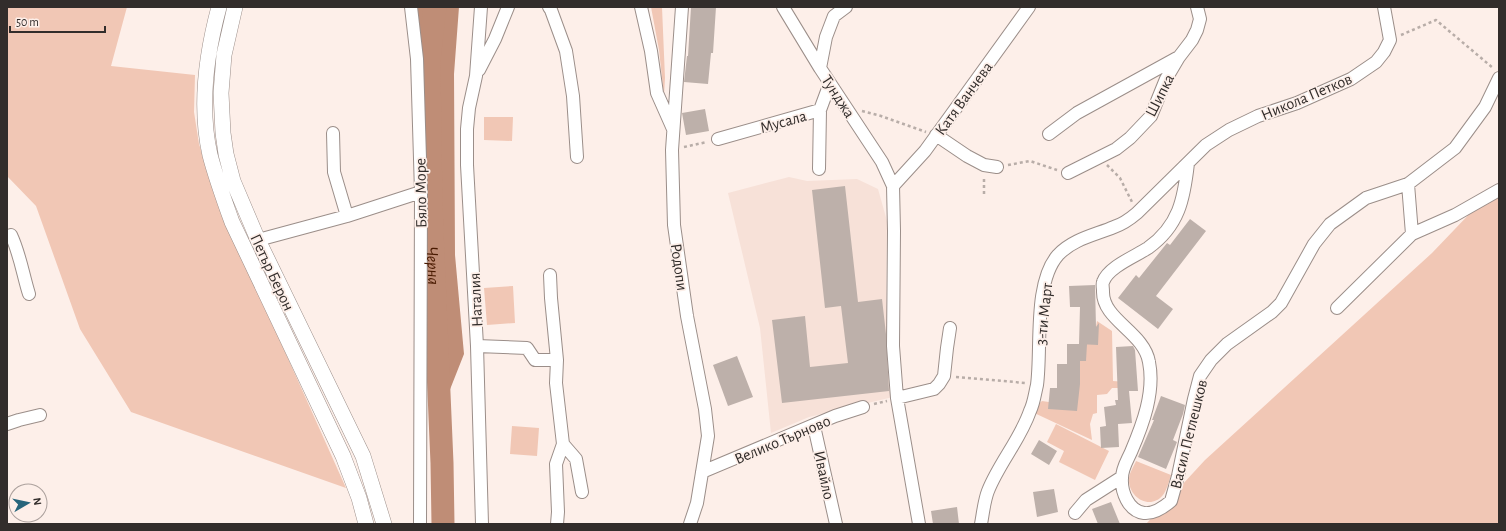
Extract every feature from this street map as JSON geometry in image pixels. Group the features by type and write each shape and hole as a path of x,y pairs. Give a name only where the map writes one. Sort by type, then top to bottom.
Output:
{"main road":[{"name":"Петър Берон","path":"219,7 210,44 206,78 205,107 210,154 232,222 343,456 359,498 366,524"},
{"name":"Петър Берон","path":"235,7 221,74 221,113 223,133 226,154 233,181 258,240 363,456 384,524"}],"street":[{"name":"Бяло Море","path":"411,7 417,59 421,192 420,524"},
{"name":"Наталия","path":"476,76 482,7"},
{"name":"Наталия","path":"482,524 477,346 467,166 467,129 472,89 476,76 508,7"},
{"path":"548,7 551,10 566,51 574,96 577,157"},
{"path":"641,7 651,51 657,93 674,131"},
{"name":"Родопи","path":"682,7 672,150 674,225 687,316 705,409 708,436 697,503 690,524"},
{"name":"Тунджа","path":"783,7 820,68 882,162 893,186"},
{"path":"820,68 826,37 834,16 846,7"},
{"name":"Катя Ванчева","path":"893,186 925,151 1028,7"},
{"name":"Шипка","path":"1068,173 1116,149 1130,138 1151,116 1166,79 1197,30 1200,18 1197,7"},
{"path":"1384,7 1390,40"},
{"name":"Никола Петков","path":"1188,164 1206,145 1229,130 1258,116 1297,103 1351,79 1376,62 1384,52 1390,40"},
{"path":"1049,134 1077,113 1179,57"},
{"name":"Васил Петлешков","path":"1188,164 1185,190 1179,212 1165,232 1149,247 1111,270 1103,282 1102,298 1111,313 1135,336 1144,347 1149,360 1151,375 1150,393 1143,421 1123,468 1122,478 1124,497 1133,508 1143,513 1155,511 1171,501 1200,376 1211,360 1227,344 1272,312 1281,303 1314,244 1330,224 1366,198 1408,184 1455,148 1485,107 1499,78"},
{"name":"Мусала","path":"718,140 820,110 830,83"},
{"path":"819,169 820,110"},
{"path":"333,133 334,172 347,216"},
{"path":"936,135 967,156 984,165 997,167"},
{"name":"3-ти Март","path":"981,524 987,492 1031,410 1037,384 1040,315 1043,293 1048,272 1057,256 1070,244 1126,221 1137,213 1188,164"},
{"path":"1408,184 1412,234"},
{"path":"893,186 893,346 897,398 919,524"},
{"path":"1337,308 1412,234 1455,215 1499,190"},
{"path":"258,240 347,216 421,192"},
{"path":"8,234 16,247 29,294"},
{"path":"550,275 557,360 556,383 563,444 556,464 557,524"},
{"path":"897,398 934,389 944,376 950,328"},
{"path":"477,346 527,348 535,360 557,360"},
{"name":"Велико Търново","path":"702,472 835,416 863,407"},
{"path":"7,424 40,415"},
{"name":"Ивайло","path":"814,426 836,524"},
{"path":"563,444 576,459 582,492"},
{"path":"1075,513 1086,500 1122,478"},
{"path":"697,503 700,524"}],"path":[{"path":"1390,40 1436,20 1499,73"},
{"path":"881,116 936,135"},
{"path":"672,150 718,140"},
{"path":"1100,158 1120,178 1137,213"},
{"path":"997,167 1030,161 1068,173"},
{"path":"984,165 984,194"},
{"path":"944,376 1037,384"},
{"path":"863,407 897,398"}],"shaded area":[{"path":"7,7 127,7 111,66 195,75 194,112 199,144 218,202 346,488 131,412 80,329 36,206 7,176"},
{"path":"414,7 459,7 454,74 455,255 464,354 449,392 439,329 437,95 422,66"},
{"path":"651,7 662,7 665,78 664,96 659,50"},
{"path":"484,117 513,117 512,141 484,140"},
{"path":"789,177 807,181 857,179 878,189 887,221 886,300 893,397 809,417 771,433 760,328 728,193"},
{"path":"1499,183 1499,524 1146,524 1205,460 1432,253"},
{"path":"513,286 515,323 487,325 484,288"},
{"path":"1097,321 1112,331 1113,381 1126,382 1128,388 1112,388 1107,394 1097,395 1097,413 1093,414 1090,424 1092,440 1030,411 1042,401 1076,406 1078,353 1084,336 1095,333"},
{"path":"1056,424 1109,451 1095,480 1059,462 1064,451 1047,442"},
{"path":"512,426 539,428 537,456 510,454"},
{"path":"1136,461 1171,475 1163,495 1158,500 1146,502 1141,500 1132,491 1129,477"}],"building":[{"path":"691,7 716,7 713,53 711,53 708,84 684,82 688,56"},
{"path":"705,109 709,131 686,135 682,113"},
{"path":"845,186 858,302 882,299 886,334 889,391 782,403 772,320 805,316 810,367 848,363 841,306 825,308 812,190"},
{"path":"1190,219 1206,231 1156,296 1173,309 1158,329 1118,298 1136,275 1139,278 1167,243 1170,245"},
{"path":"1095,285 1096,327 1099,323 1098,345 1079,344 1080,307 1070,307 1069,286"},
{"path":"1067,344 1087,344 1086,361 1080,361 1080,384 1077,411 1048,409 1050,388 1057,388 1057,364 1067,364"},
{"path":"1133,346 1135,350 1138,391 1129,391 1132,423 1118,424 1119,447 1101,448 1100,427 1106,426 1104,407 1116,405 1115,400 1118,400 1116,347"},
{"path":"737,356 753,397 728,406 713,365"},
{"path":"1161,396 1185,405 1173,440 1177,442 1166,469 1138,457 1154,420 1152,420"},
{"path":"1039,440 1057,451 1049,465 1031,454"},
{"path":"1054,489 1058,512 1037,517 1033,492"},
{"path":"1111,502 1120,524 1098,524 1092,509"},
{"path":"957,507 959,524 933,524 931,511"}],"waterway":[{"name":"Черна","path":"435,7 429,60 431,207 442,463 443,524"}]}
